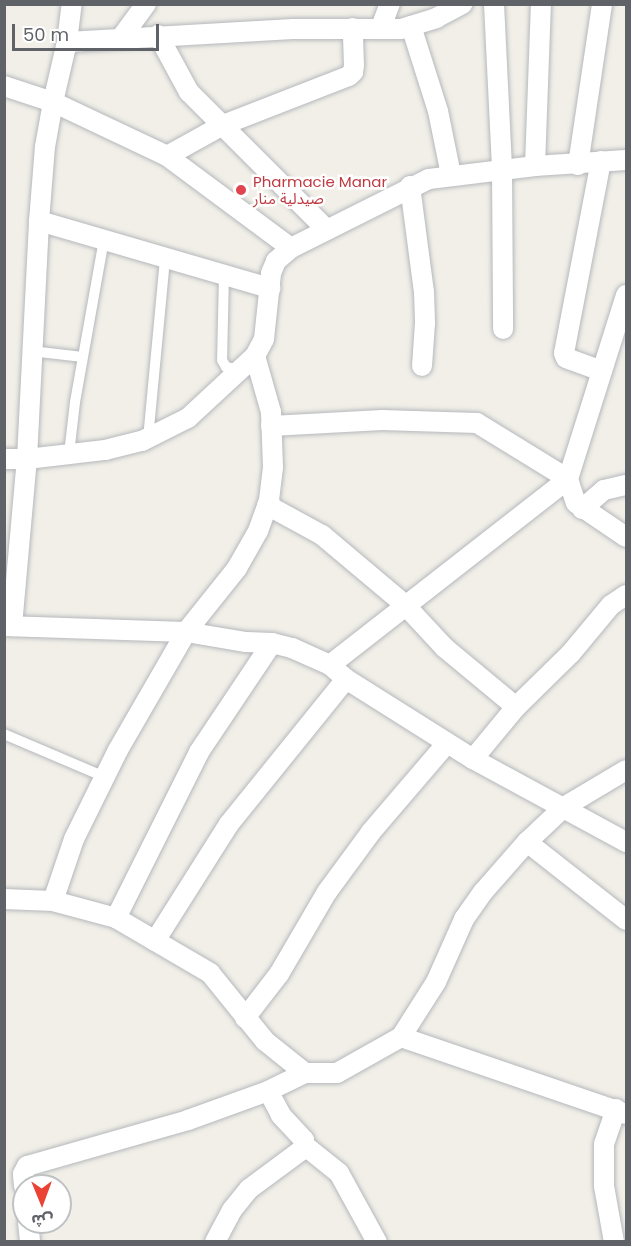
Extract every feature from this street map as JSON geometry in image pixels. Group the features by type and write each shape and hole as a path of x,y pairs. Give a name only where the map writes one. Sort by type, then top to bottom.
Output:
{"street":[{"path":"72,4 68,42 53,102 45,147 31,351 27,459 8,626 186,632 246,642 272,643 330,665 346,679 473,759 627,842"},
{"path":"120,38 147,4"},
{"path":"381,27 390,4"},
{"path":"68,42 158,35 401,28 411,26 439,11 462,4"},
{"path":"494,4 502,170 503,329"},
{"path":"535,166 541,4"},
{"path":"578,165 602,4"},
{"path":"411,26 438,111 451,174"},
{"path":"167,156 223,125 348,76 353,72 354,64 353,28"},
{"path":"158,35 189,92 327,230"},
{"path":"4,86 53,102 167,156 291,248"},
{"path":"4,459 27,459 105,450 148,439 188,418 255,356 264,339 271,273 276,261 291,248 410,186 451,174 627,160"},
{"path":"601,161 564,353 566,358 602,371"},
{"path":"410,186 424,292 425,323 422,366"},
{"path":"39,221 270,288"},
{"path":"330,665 568,479 627,295"},
{"path":"53,901 74,839 105,777 186,632 237,568 258,531 267,505 273,467 270,412 255,356"},
{"path":"271,426 382,420 465,420 487,427 568,479 576,504 627,537"},
{"path":"582,509 604,490 627,485"},
{"path":"267,505 322,535 405,605 445,648 516,707"},
{"path":"473,759 516,707 571,653 611,605 627,595"},
{"path":"116,918 199,752 272,643"},
{"path":"155,941 229,824 346,679"},
{"path":"245,1018 279,974 327,892 371,832 447,743"},
{"path":"23,1174 27,1166 188,1120 268,1091 305,1073 337,1073 401,1037 436,982 464,919 483,892 527,842 564,807 627,770"},
{"path":"527,842 627,920"},
{"path":"4,899 53,901 116,918 210,973 265,1041 305,1073"},
{"path":"401,1037 621,1112 604,1144 604,1186 614,1242"},
{"path":"215,1242 232,1210 249,1189 303,1149 304,1140 280,1115 268,1091"},
{"path":"304,1145 339,1173 377,1242"}],"lane":[{"path":"69,454 83,357 104,240"},
{"path":"148,439 165,258"},
{"path":"224,275 222,360 226,367 240,370"},
{"path":"31,351 83,357"},
{"path":"4,734 105,777"}],"place":[{"name":"Pharmacie Manar صيدلية منار","path":"241,190"}]}
